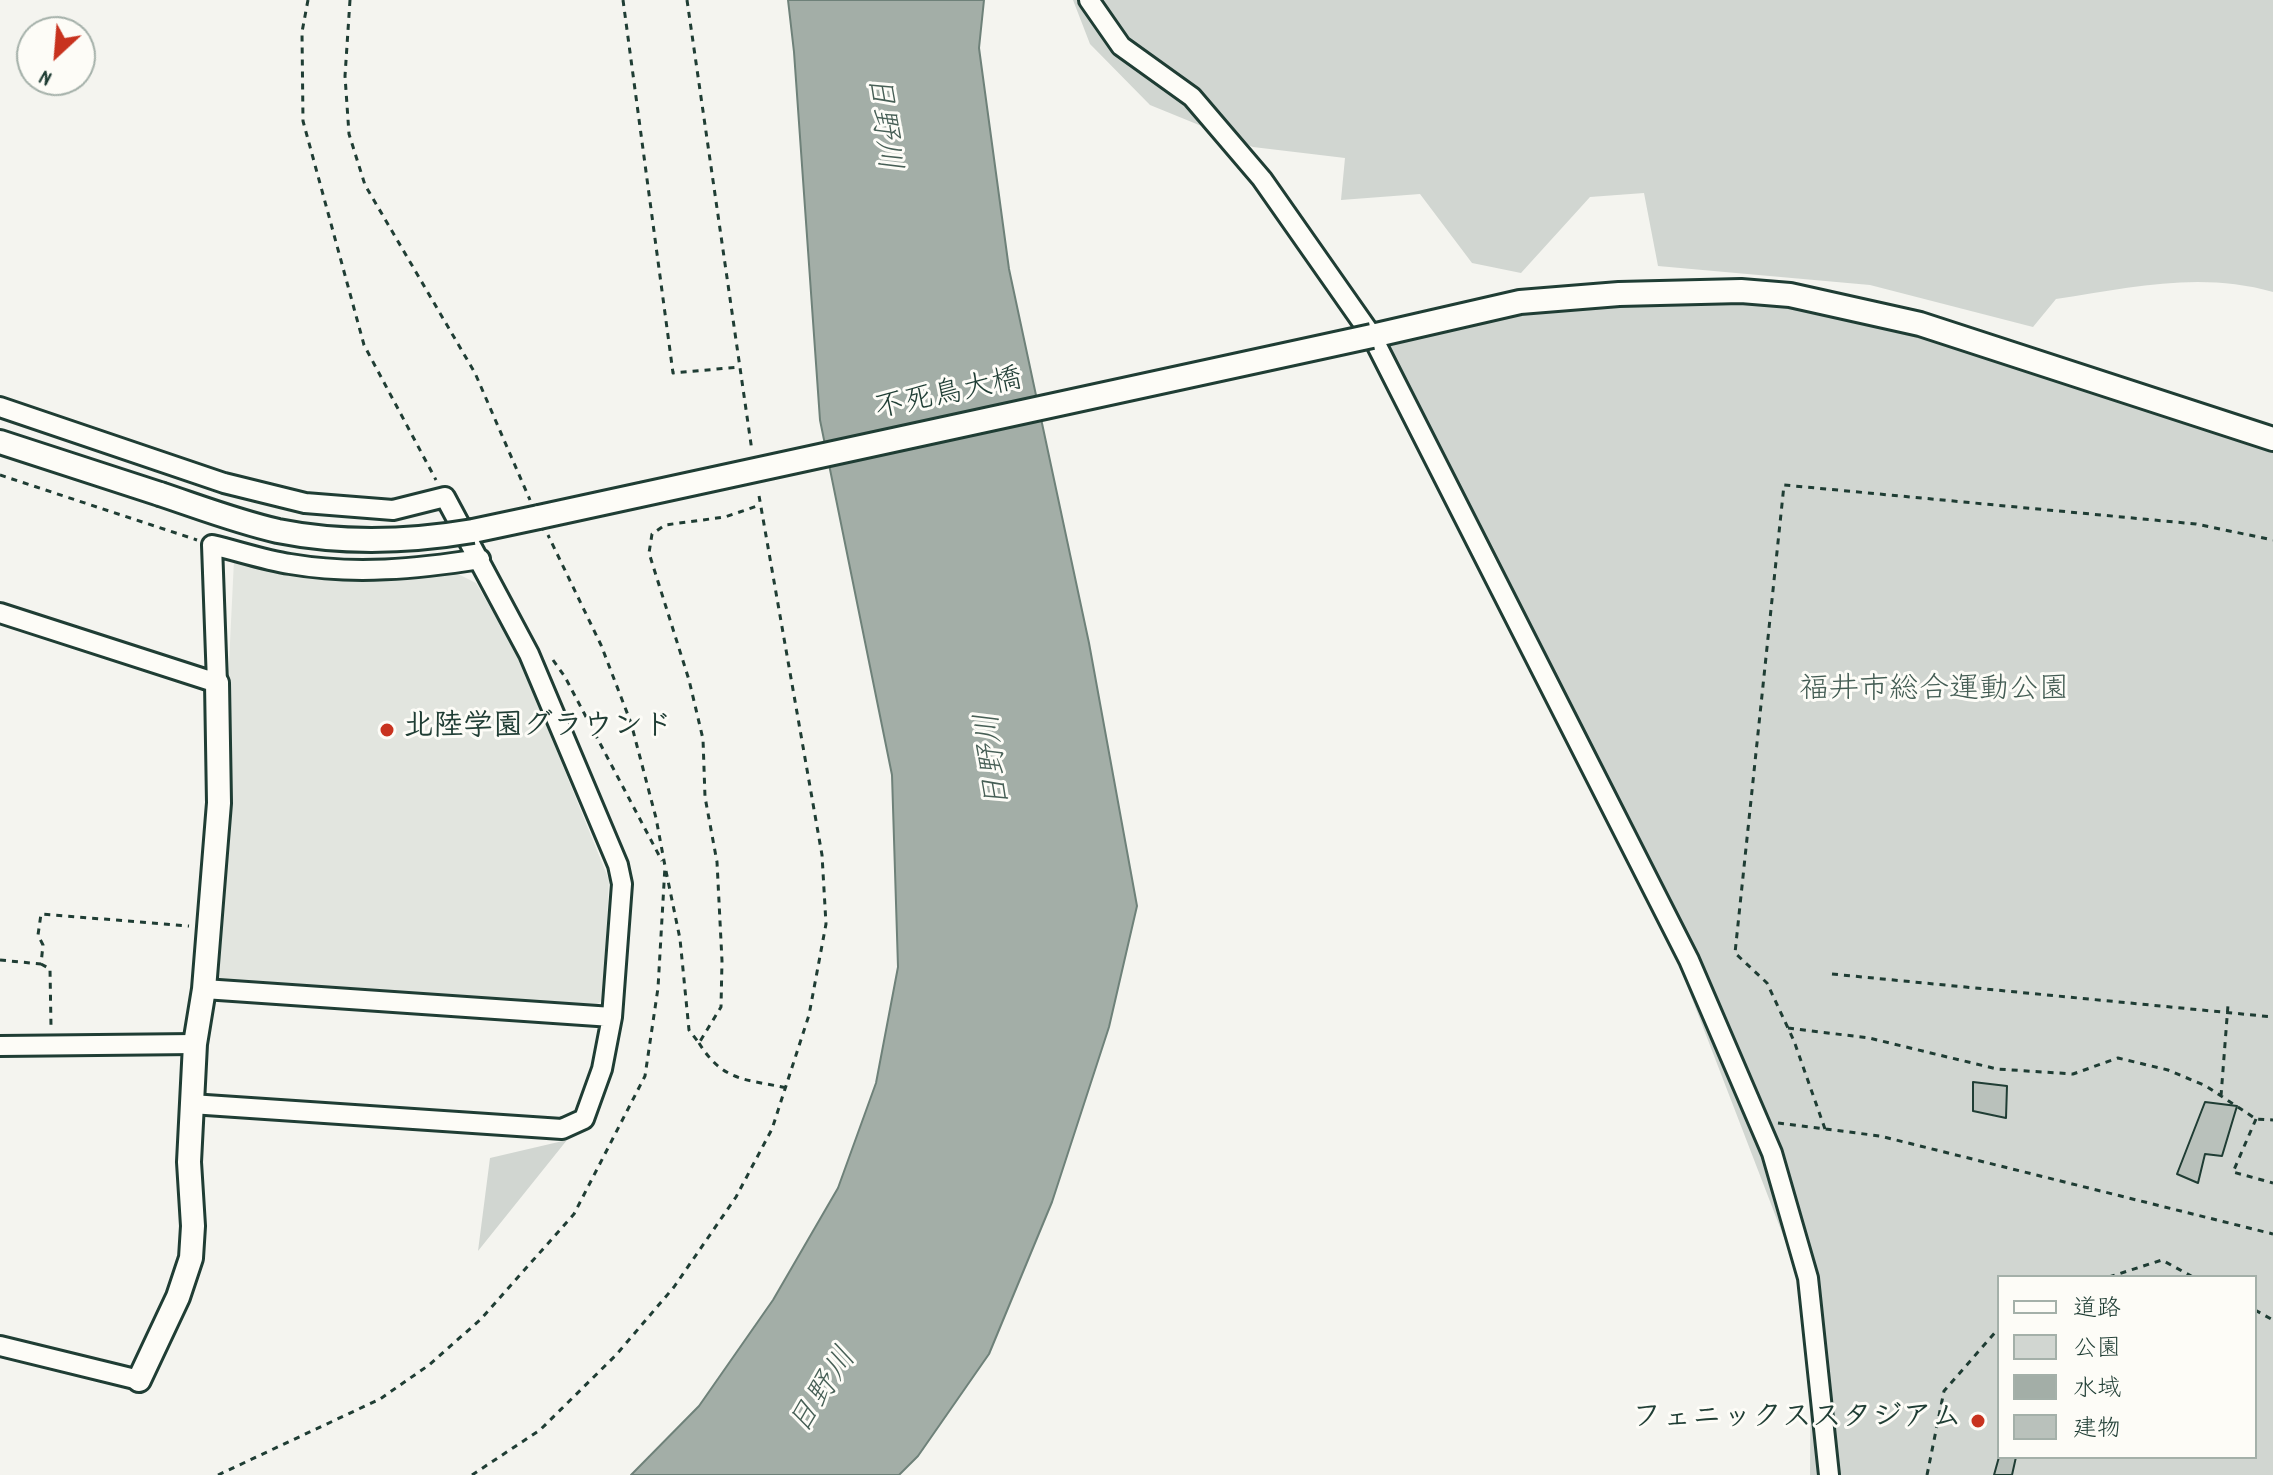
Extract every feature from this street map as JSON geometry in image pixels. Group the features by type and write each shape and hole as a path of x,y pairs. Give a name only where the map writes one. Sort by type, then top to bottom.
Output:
{"street":[{"path":"1089,0 1121,46 1192,97 1262,179 1372,336 1689,960 1772,1153 1808,1278 1829,1475"},
{"name":"不死鳥大橋","path":"0,442 274,530 357,540 438,537 1520,302 1619,294 1741,291 1790,295 1920,324 2273,439"},
{"path":"0,407 224,483 305,503 393,510 445,497 529,654 618,865 622,884 612,1017 602,1069 584,1119 562,1129 191,1104"},
{"path":"0,1346 139,1380 178,1297 191,1258 191,1104 219,803 212,545 289,564 349,571 422,569 480,559"},
{"path":"0,613 217,683"},
{"path":"204,989 612,1017"},
{"path":"0,1046 195,1044"}],"path":[{"path":"308,0 302,32 303,121 364,345 445,497"},
{"path":"350,0 345,76 349,134 365,185 475,373 539,517 601,645 631,723 656,818 680,939 689,1030 710,1061 729,1075 787,1088"},
{"path":"623,0 673,373 740,367"},
{"path":"687,0 753,459"},
{"path":"0,475 212,545"},
{"path":"1825,1129 1788,1028 1767,983 1735,953 1784,485 2196,524 2273,540"},
{"path":"472,1475 540,1430 616,1355 674,1287 736,1197 772,1129 809,1015 826,924 822,855 758,490"},
{"path":"699,1043 721,1007 717,862 705,797 703,739 689,680 649,553 652,534 665,525 725,517 760,505"},
{"path":"218,1475 380,1399 429,1365 481,1319 574,1214 645,1076 658,988 665,866 565,677 547,653 529,654"},
{"path":"41,964 43,945 38,935 41,914 209,927"},
{"path":"0,960 41,964 50,969 51,1046"},
{"path":"1832,974 2273,1017"},
{"path":"2221,1096 2228,1005"},
{"path":"1788,1028 1869,1038 1997,1069 2073,1074 2118,1058 2168,1070 2221,1096 2256,1119 2273,1120"},
{"path":"2256,1119 2233,1172 2273,1183"},
{"path":"1759,1121 1880,1136 2273,1234"},
{"path":"2115,1275 2162,1260 2189,1275"},
{"path":"1927,1475 1944,1391 1997,1330"}],"shaded area":[{"name":"北陸学園グラウンド","path":"234,560 291,574 349,578 456,573 476,583 518,655 609,880 603,1000 588,1010 224,984 214,975"}],"green space":[{"path":"1073,0 2273,0 2273,292 2245,286 2191,282 2111,290 2056,299 2033,327 1870,285 1658,266 1644,193 1590,197 1521,273 1472,263 1420,194 1341,200 1345,158 1253,147 1150,105 1090,44"},
{"name":"福井市総合運動公園","path":"1619,294 1709,303 1790,295 2273,439 2273,1475 1810,1475 1811,1308 1641,866 1372,336"},
{"path":"567,1140 478,1251 490,1158"}],"water":[{"name":"日野川","path":"788,0 984,0 979,48 1009,269 1089,643 1137,906 1109,1027 1052,1202 989,1354 918,1456 899,1475 631,1475 699,1406 773,1300 838,1188 876,1083 898,967 892,775 820,420"}],"building":[{"path":"1973,1082 2007,1086 2006,1118 1973,1111"},
{"path":"2205,1102 2237,1106 2222,1156 2205,1154 2198,1183 2177,1174"},
{"path":"1998,1459 2016,1459 2012,1475 1994,1475"}],"place":[{"name":"北陸学園グラウンド","path":"387,730"},
{"name":"フェニックススタジアム","path":"1978,1421"}]}
